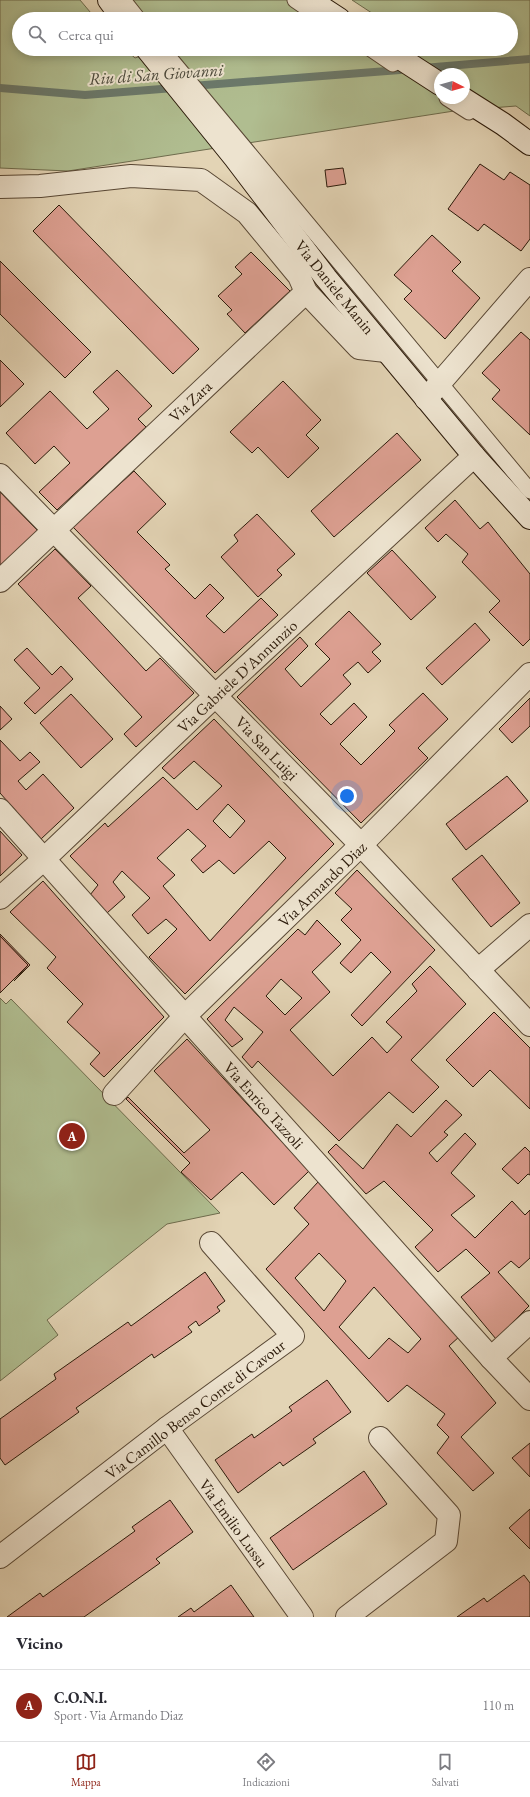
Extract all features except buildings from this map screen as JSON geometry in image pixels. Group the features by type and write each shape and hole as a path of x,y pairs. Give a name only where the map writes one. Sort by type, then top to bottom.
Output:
{"street":[{"path":"109,0 118,12"},
{"path":"310,0 325,12"},
{"name":"Via Daniele Manin","path":"153,56 235,158 326,278 474,456 530,518"},
{"path":"397,56 434,80"},
{"path":"470,104 500,127 530,144"},
{"path":"0,187 40,186 131,176 201,180 247,213 299,276 306,292 359,348 386,350"},
{"path":"426,399 530,279"},
{"name":"Via Zara","path":"0,581 306,292"},
{"name":"Via Gabriele D'Annunzio","path":"0,898 474,456"},
{"name":"Via San Luigi","path":"0,475 361,845 530,1025"},
{"name":"Via Armando Diaz","path":"114,1094 184,1017 361,845 530,674"},
{"name":"Via Enrico Tazzoli","path":"0,810 184,1017 491,1358 530,1399"},
{"path":"478,970 530,924"},
{"name":"Via Camillo Benso Conte di Cavour","path":"0,1557 167,1428 293,1336 210,1243"},
{"path":"491,1358 530,1322"},
{"name":"Via Emilio Lussu","path":"167,1428 302,1617"},
{"path":"347,1617 446,1542 449,1515 380,1438"}],"lane":[{"path":"123,0 132,12"},
{"path":"295,0 320,12"},
{"path":"168,56 530,491"},
{"path":"382,56 434,89"},
{"path":"458,104 500,127 530,155"}],"green space":[{"path":"0,0 80,0 90,12 12,12 12,56 133,56 135,58 141,56 518,56 518,12 370,12 352,0 530,0 530,116 516,106 454,111 68,171 0,168"},
{"path":"131,0 288,0 303,12 141,12"},
{"path":"0,998 6,1004 11,999 220,1213 167,1224 47,1320 58,1335 0,1381"}],"waterway":[{"name":"Riu di San Giovanni","path":"423,68 530,59"},
{"name":"Riu di San Giovanni","path":"192,86 400,70"},
{"name":"Riu di San Giovanni","path":"0,88 85,95 174,88"}],"place":[{"name":"C.O.N.I.","path":"72,1136"}]}
